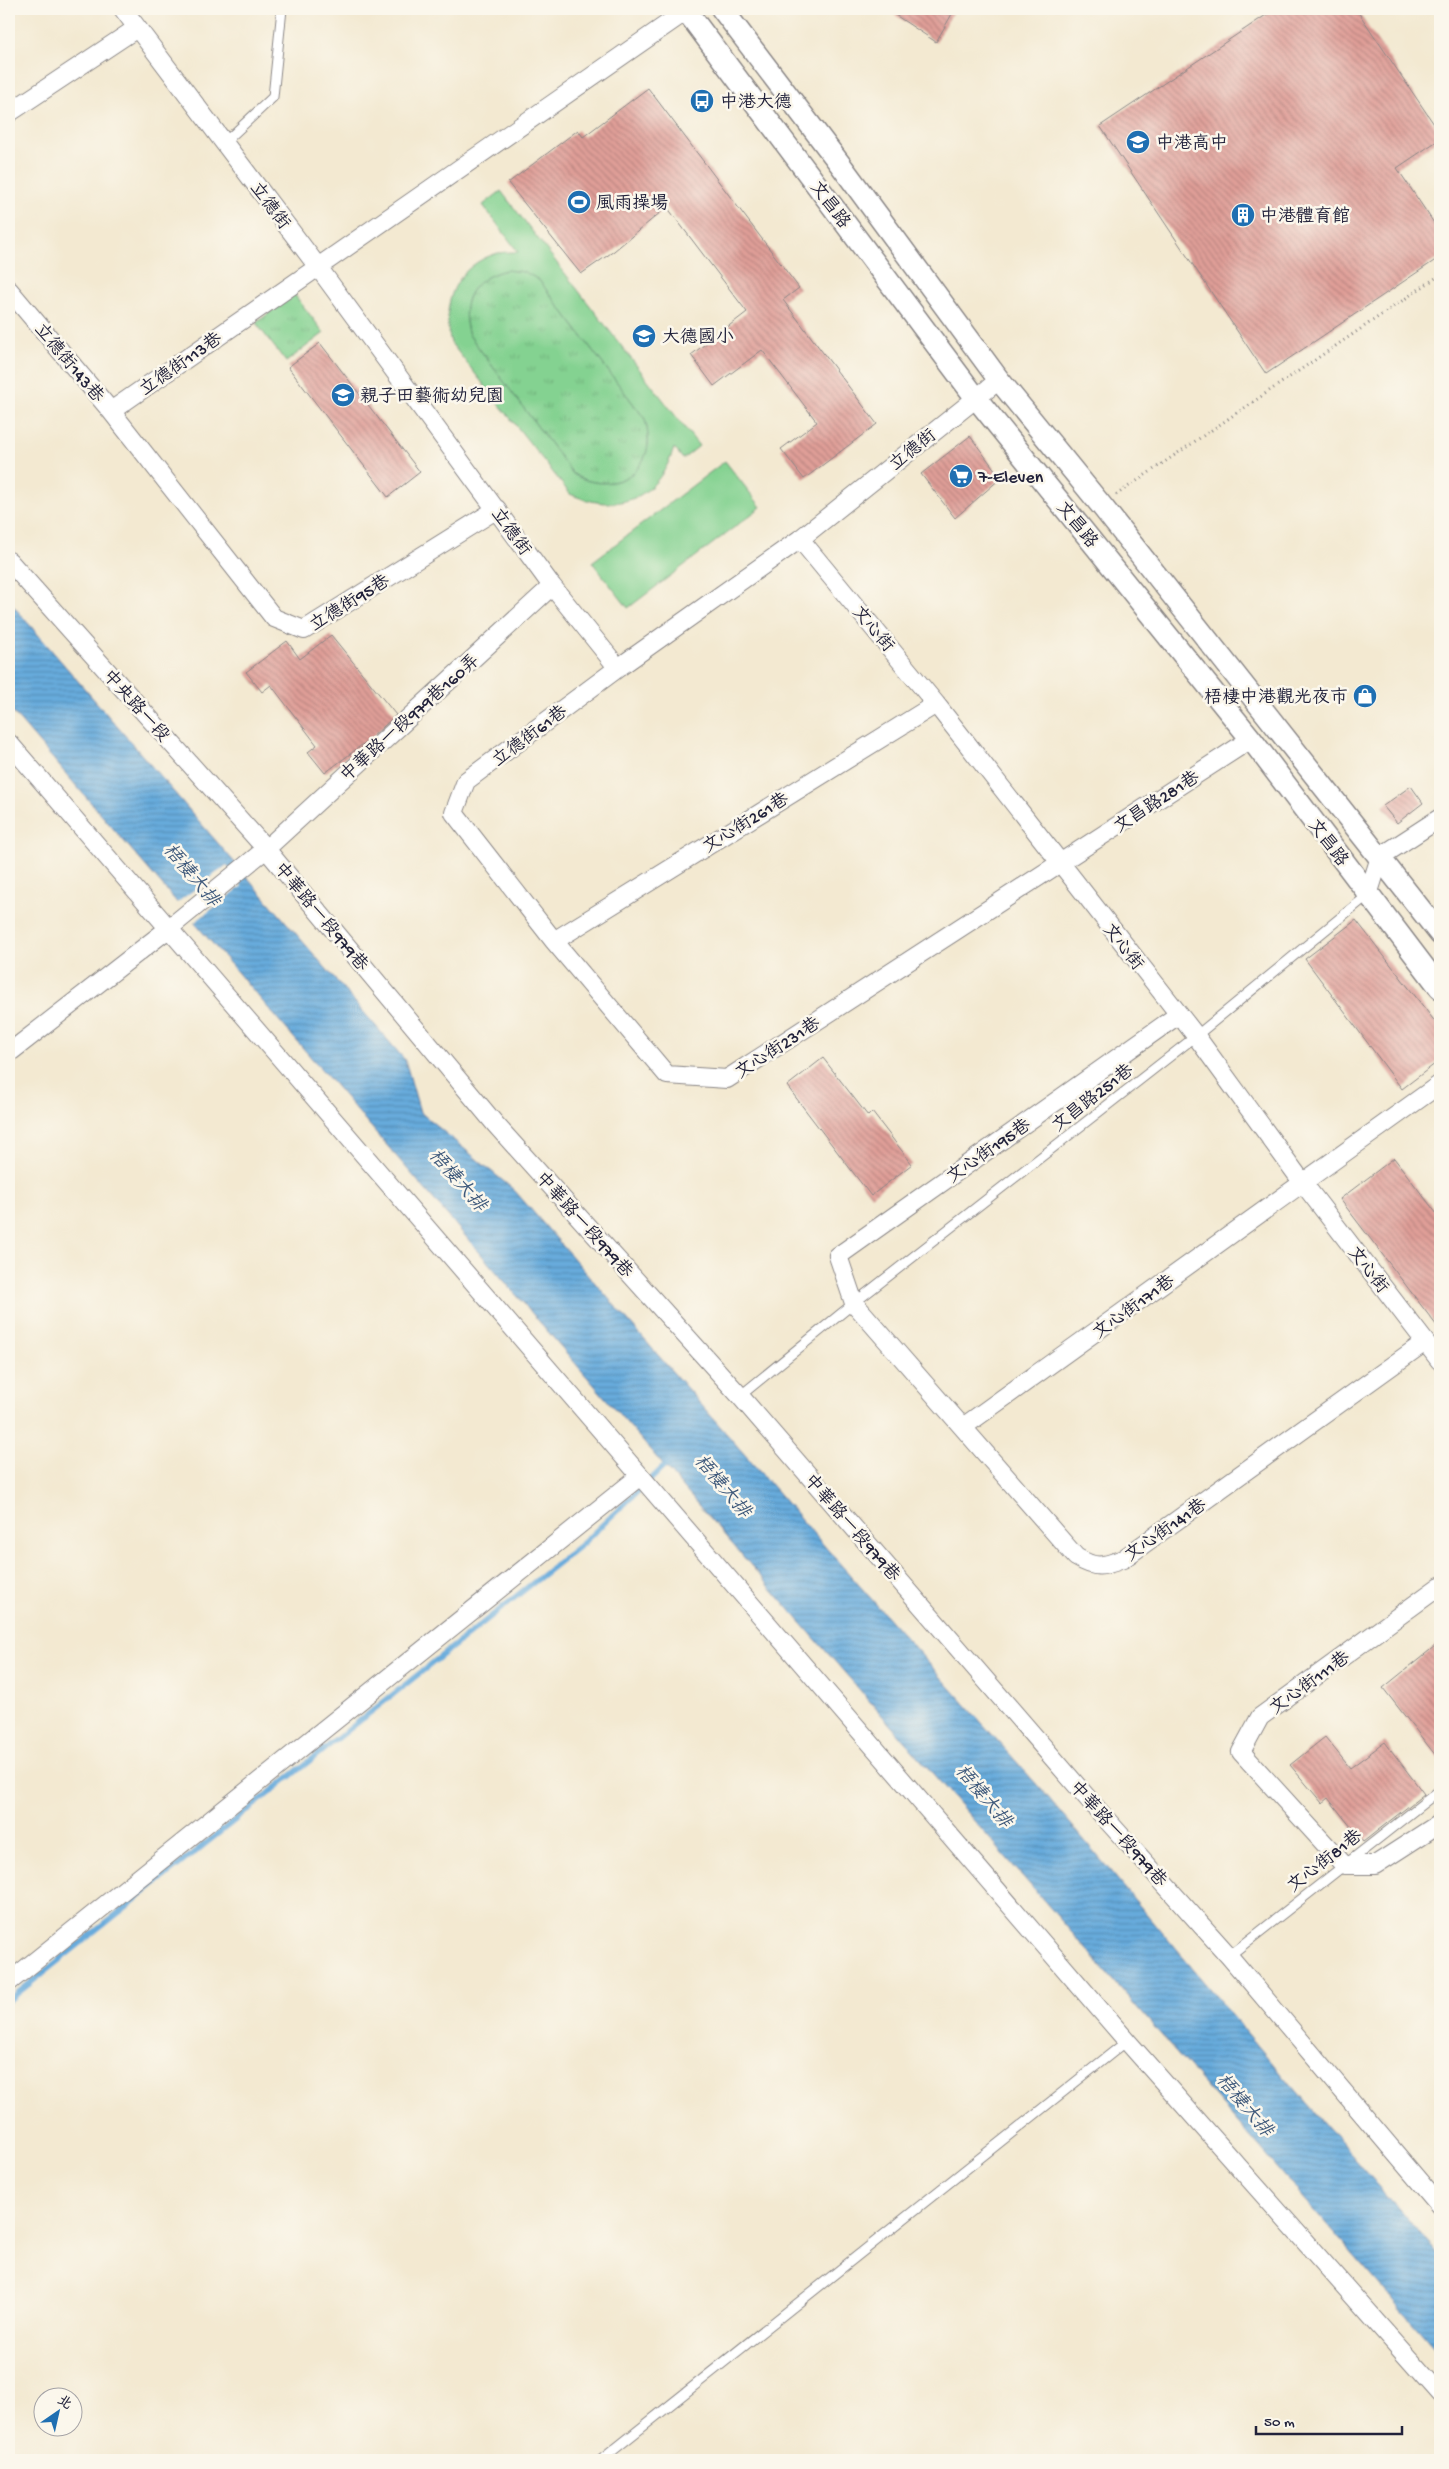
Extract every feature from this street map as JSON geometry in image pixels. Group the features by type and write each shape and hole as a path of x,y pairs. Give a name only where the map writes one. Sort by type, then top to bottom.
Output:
{"street":[{"name":"立德街","path":"122,9 318,267 552,586 618,668 800,538 999,380"},
{"name":"文昌路","path":"687,9 976,398 1251,739 1440,988"},
{"name":"立德街113巷","path":"111,411 687,9"},
{"name":"文昌路","path":"722,9 840,164 999,380 1101,505 1440,934"},
{"path":"9,113 137,28"},
{"name":"立德街143巷","path":"9,290 111,411"},
{"name":"立德街95巷","path":"111,411 274,618 304,630 497,509"},
{"name":"文心街","path":"800,538 936,704 1196,1036 1303,1184 1440,1361"},
{"name":"中央路一段","path":"9,561 266,849"},
{"name":"中華路一段979巷160弄","path":"9,1053 168,929 266,849 552,586"},
{"name":"立德街61巷","path":"454,813 466,781 618,668"},
{"name":"文心街261巷","path":"554,941 936,704"},
{"name":"文昌路281巷","path":"1060,863 1251,739"},
{"path":"9,743 1127,2040 1440,2394"},
{"name":"文心街231巷","path":"454,813 554,941 667,1075 727,1080 1060,863"},
{"path":"1368,894 1380,857 1440,818"},
{"name":"中華路一段979巷","path":"266,849 496,1125 740,1396 1097,1809 1229,1956 1440,2206"},
{"name":"文心街195巷","path":"854,1303 838,1256 1178,1015"},
{"name":"文心街171巷","path":"963,1427 1440,1084"},
{"name":"文心街141巷","path":"854,1303 1076,1557 1091,1566 1106,1566 1123,1559 1425,1342"},
{"path":"9,1982 640,1476"},
{"name":"文心街111巷","path":"1344,1865 1241,1752 1260,1717 1440,1586"},
{"path":"1344,1865 1375,1865 1440,1822"}],"lane":[{"path":"224,143 274,97 282,9"},
{"name":"文昌路251巷","path":"740,1396 854,1303 1196,1036 1368,894"},
{"name":"文心街81巷","path":"1229,1956 1440,1790"},
{"path":"601,2460 1127,2040"}],"path":[{"path":"1101,505 1440,275"}],"green space":[{"path":"501,191 699,446 683,459 674,448 658,480 647,491 634,498 620,502 604,503 570,494 451,343 448,328 450,300 462,276 471,266 483,259 498,253 518,252 483,205","holes":["506,270 525,272 539,280 645,419 648,437 646,454 641,464 625,478 615,482 604,483 593,482 573,474 469,335 465,312 467,302 476,285 484,279"]},
{"path":"506,270 525,272 539,280 645,419 648,437 646,454 641,464 625,478 615,482 604,483 593,482 573,474 469,335 465,312 471,293 476,285 484,279"},
{"path":"294,294 324,333 286,362 256,323"},
{"path":"725,461 761,507 628,608 592,562"}],"water":[{"name":"梧棲大排","path":"9,601 405,1060 420,1112 514,1190 834,1557 1047,1796 1306,2103 1440,2256 1440,2354 658,1459 9,708"}],"pier":[{"path":"227,865 242,886 191,925 174,905"}],"building":[{"path":"886,9 944,9 952,14 936,42"},
{"name":"中港體育館","path":"1275,9 1356,9 1440,133 1440,139 1397,168 1440,232 1440,257 1266,374 1100,126"},
{"path":"648,88 799,288 783,300 877,424 804,479 781,449 817,422 762,350 714,386 691,355 747,312 667,207 614,251 581,274 508,183 578,130 583,137"},
{"path":"320,343 420,472 388,497 288,367"},
{"name":"7-Eleven","path":"970,436 1001,478 955,518 921,474"},
{"path":"331,635 396,715 371,738 325,773 308,752 317,745 271,685 262,692 246,672 287,641 300,659"},
{"path":"1411,786 1423,803 1397,823 1383,806"},
{"path":"1356,920 1440,1028 1440,1060 1402,1089 1305,959"},
{"path":"823,1058 868,1116 872,1112 912,1164 871,1196 787,1086"},
{"path":"1394,1158 1440,1218 1440,1330 1340,1199"},
{"path":"1440,1642 1440,1761 1383,1688"},
{"path":"1325,1737 1350,1768 1385,1742 1424,1794 1363,1842 1328,1798 1322,1803 1290,1765"}],"waterway":[{"path":"9,2000 582,1544 669,1462"}],"place":[{"name":"中港大德","path":"702,101"},
{"name":"中港高中","path":"1138,142"},
{"name":"風雨操場","path":"579,202"},
{"name":"中港體育館","path":"1243,215"},
{"name":"大德國小","path":"644,336"},
{"name":"親子田藝術幼兒園","path":"343,395"},
{"name":"7-Eleven","path":"961,476"},
{"name":"梧棲中港觀光夜市","path":"1365,696"}]}
